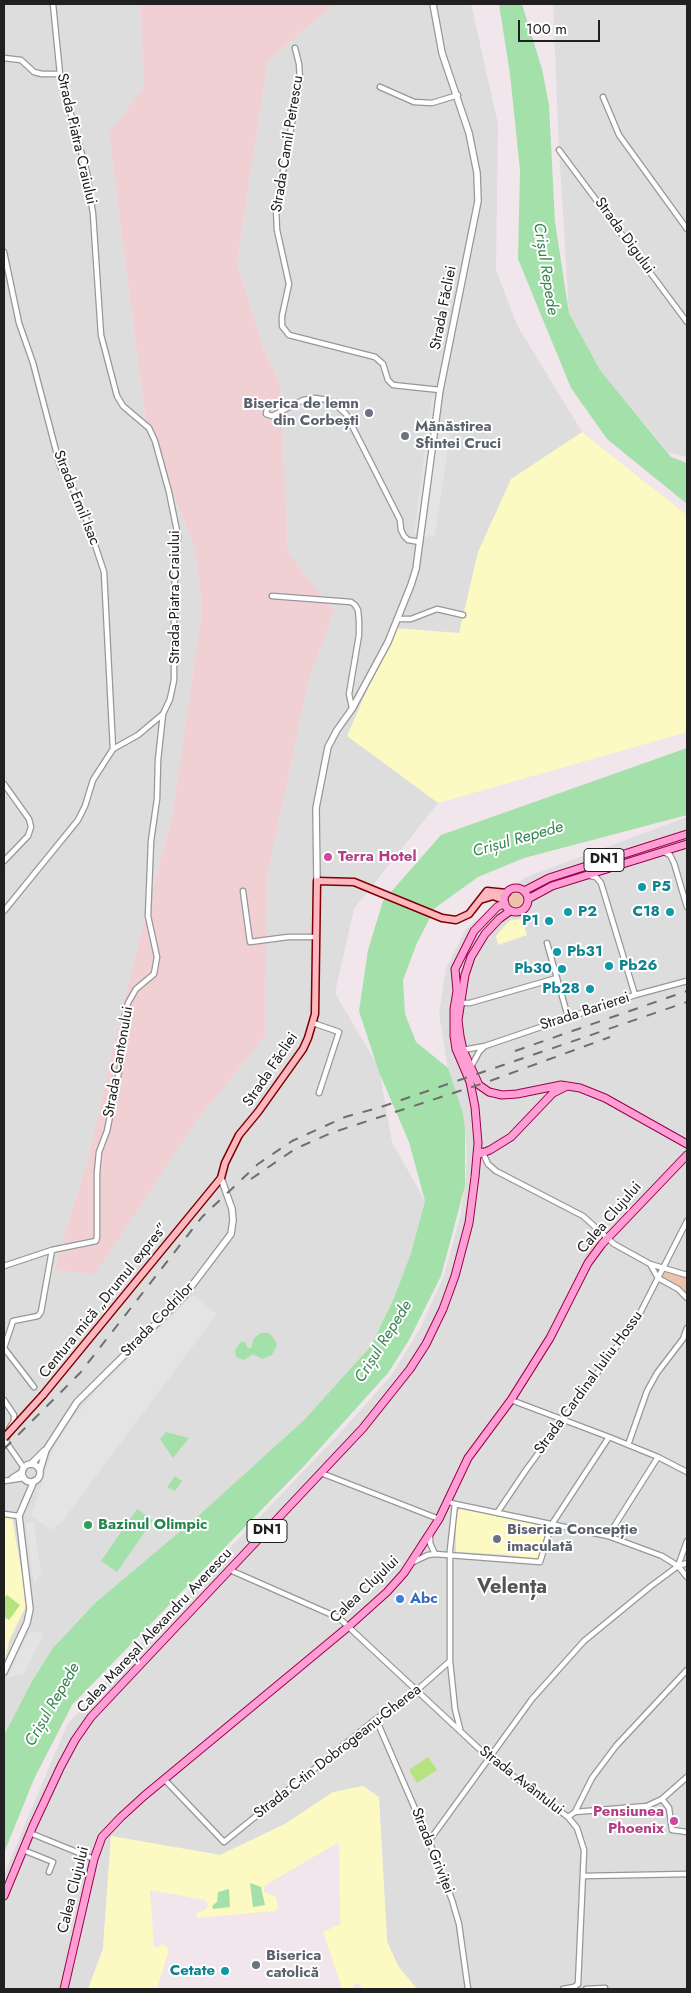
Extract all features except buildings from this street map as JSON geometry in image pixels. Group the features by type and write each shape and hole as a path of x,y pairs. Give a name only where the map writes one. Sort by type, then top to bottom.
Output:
{"main road":[{"name":"DN1","path":"507,893 517,888 524,891 549,878 687,834"},
{"name":"DN1","path":"687,844 552,886 528,899 527,906 521,912 510,911 499,919 485,934 471,958 465,975 458,1020 463,1050 479,1085 495,1094 510,1095 553,1086 580,1088 605,1098 687,1144"},
{"path":"317,881 354,882 442,918 456,920 462,919 471,911 487,891 507,893 504,902"},
{"name":"Strada Făcliei","path":"221,1178 225,1163 239,1135 258,1112 303,1049 313,1023 316,1001 315,937 317,881"},
{"path":"524,891 528,899"},
{"path":"479,900 493,896 504,902 510,911"},
{"path":"487,897 495,900 498,907"},
{"name":"DN1","path":"498,907 504,902"},
{"name":"Calea Mareșal Alexandru Averescu","path":"4,1896 22,1850 68,1751 91,1717 363,1428 410,1369 426,1344 443,1308 460,1258 469,1224 480,1154 475,1107 470,1082 456,1049 454,1036 454,1009 457,991 455,969 474,931 498,907"},
{"path":"480,1154 511,1137 553,1093 567,1086"},
{"name":"Calea Clujului","path":"64,1989 94,1859 102,1837 111,1826 144,1796 166,1780 348,1627 387,1592 413,1562 438,1519 468,1458 511,1400 550,1338 588,1263 608,1238 687,1155"},
{"name":"Centura mică „Drumul expres”","path":"4,1438 43,1395 221,1178"}],"street":[{"name":"Strada Piatra Craiului","path":"4,911 78,820 85,806 93,780 113,749 138,735 163,714 170,698 174,680 174,594 178,559 178,536 169,492 155,441 149,428 123,406 117,396 101,336 93,214 87,173 60,74 53,4"},
{"name":"Strada Făcliei","path":"317,881 316,808 323,768 331,740 352,709 398,620 414,576 440,390 478,201 478,185 469,133 458,95 442,53 433,4"},
{"name":"Strada Camil Petrescu","path":"295,48 300,64 300,80 276,209 277,230 289,284 282,316 282,326 289,335 375,357 383,364 388,380 393,386 440,390"},
{"path":"4,58 21,60 34,72 60,74"},
{"path":"380,87 414,102 432,103 458,95"},
{"path":"603,97 618,135 687,229"},
{"name":"Strada Digului","path":"559,150 687,322"},
{"name":"Strada Emil Isac","path":"4,252 19,323 33,363 60,466 87,521 104,572 109,687 113,719 113,749"},
{"path":"267,409 266,414 272,416 303,400 314,398 327,400 336,405 346,414 400,520 404,536 408,540 420,542"},
{"path":"272,596 351,602 355,605 360,621 350,694 352,709"},
{"path":"398,620 411,619 437,609 463,615"},
{"name":"Strada Cantonului","path":"52,1250 96,1240 98,1230 97,1173 99,1152 107,1130 122,1057 124,1019 128,1003 136,989 154,974 157,957 148,916 151,841 157,799 158,760 163,714"},
{"path":"4,784 29,819 31,826 28,836 4,860"},
{"path":"674,862 676,847"},
{"path":"663,852 670,855 674,862 687,907"},
{"path":"601,883 606,870"},
{"path":"587,876 596,877 601,883 635,995"},
{"path":"243,891 250,942 288,937 315,937"},
{"path":"547,943 568,1017"},
{"path":"460,1003 470,1003 557,978"},
{"name":"Strada Barierei","path":"463,1050 484,1046 635,995 687,981"},
{"path":"313,1023 339,1032 319,1094"},
{"path":"471,1067 484,1046"},
{"path":"480,1154 496,1171 582,1216 614,1244 650,1264 687,1275"},
{"name":"Strada Codrilor","path":"40,1470 46,1450 77,1402 184,1296 231,1234 232,1209 221,1178"},
{"name":"Strada Cardinal Iuliu Hossu","path":"497,1513 526,1470 637,1319 687,1221"},
{"path":"4,1266 52,1250 39,1314 12,1321 4,1348 34,1387"},
{"path":"650,1264 658,1278 678,1289 687,1298"},
{"path":"628,1445 647,1391 657,1373 685,1340 687,1328"},
{"path":"4,1400 14,1415 14,1421 9,1429 6,1442 26,1467 23,1504"},
{"path":"511,1400 658,1457 687,1472"},
{"path":"413,1562 435,1554 499,1558 539,1563 552,1524 609,1437"},
{"name":"Strada Codrilor","path":"26,1467 46,1450"},
{"path":"608,1536 658,1457"},
{"path":"4,1672 27,1622 30,1610 19,1516 34,1481 38,1478 40,1470 37,1465 26,1467 11,1479"},
{"path":"321,1472 438,1519"},
{"path":"4,1481 25,1479 34,1481"},
{"path":"447,1501 608,1536 662,1556 678,1566 687,1576"},
{"path":"455,1504 450,1556 450,1661 455,1709 460,1731"},
{"path":"4,1514 19,1516"},
{"path":"430,1533 430,1543 435,1554"},
{"path":"678,1566 687,1541"},
{"path":"429,1841 532,1699 584,1641 651,1586 678,1566 687,1563"},
{"name":"Strada Avântului","path":"230,1570 340,1618 489,1758 575,1824 584,1842 578,1984"},
{"name":"Strada C-tin Dobrogeanu-Gherea","path":"166,1780 224,1842 376,1719 416,1691 450,1661"},
{"path":"568,1817 575,1812 592,1778 616,1746 687,1670"},
{"name":"Strada Griviței","path":"376,1719 429,1841 452,1900 459,1924 468,1989"},
{"path":"575,1812 641,1806 662,1799 687,1777"},
{"path":"662,1799 669,1808 672,1830 687,1832"},
{"path":"575,1812 577,1817 575,1824"},
{"path":"30,1833 94,1859"},
{"path":"22,1850 53,1862 49,1872"},
{"path":"584,1876 687,1874"},
{"path":"563,1989 574,1987 578,1984 584,1989 604,1988"}],"shaded area":[{"path":"4,4 140,4 144,87 109,135 146,425 195,549 202,609 173,811 122,1008 89,1155 54,1270 193,1126 265,1036 267,877 309,679 334,611 288,552 280,382 263,348 237,262 268,61 334,4 471,4 498,124 496,270 517,325 582,432 687,515 511,777 438,803 354,909 335,993 379,1068 392,1142 425,1201 411,1253 394,1298 371,1346 304,1420 197,1517 95,1603 52,1649 31,1683 4,1735"},
{"path":"140,4 334,4 268,61 237,262 263,348 280,382 288,552 334,611 309,679 267,877 265,1036 193,1126 95,1274 54,1270 89,1155 122,1008 173,811 202,609 195,549 146,425 109,134 144,87"},
{"path":"553,4 687,4 687,457 668,452 600,370 569,313 559,150"},
{"path":"432,395 436,398 418,535 414,533"},
{"path":"439,422 450,436 435,535 423,539"},
{"path":"582,432 687,515 687,732 438,803 347,736 394,628 459,633 478,552 511,479"},
{"path":"687,817 687,1989 417,1989 398,1966 387,1941 379,1797 333,1792 285,1824 220,1855 111,1836 103,1949 88,1989 4,1989 4,1874 67,1725 161,1620 341,1432 391,1376 420,1329 444,1276 460,1217 467,1158 465,1129 448,1069 439,1014 446,968 466,929 524,878"},
{"path":"513,893 519,893 523,900 519,907 513,907 509,903 509,897"},
{"path":"522,919 527,935 498,945 496,936 504,926 511,920"},
{"path":"592,1230 599,1239 585,1258"},
{"path":"664,1267 687,1275 687,1298 678,1289 658,1278"},
{"path":"193,1295 217,1314 62,1522 51,1530 31,1516 53,1449 73,1417 97,1390"},
{"path":"461,1509 547,1526 539,1559 500,1554 456,1552 456,1513"},
{"path":"4,1516 12,1517 27,1604 9,1641 4,1666"},
{"path":"34,1521 41,1575 34,1584 26,1524"},
{"path":"7,1595 20,1605 9,1620 4,1617 4,1598"},
{"path":"29,1632 44,1633 24,1674 7,1678"},
{"path":"428,1757 437,1770 417,1783 409,1770"},
{"path":"363,1786 379,1797 387,1941 398,1966 417,1989 363,1989 358,1983 353,1985 353,1989 342,1989 323,1932 340,1924 339,1842 264,1886 264,1892 276,1897 278,1908 275,1911 197,1918 197,1913 206,1909 208,1904 205,1900 150,1890 154,1947 157,1948 162,1944 169,1949 157,1989 88,1989 103,1949 111,1836 220,1855 285,1824 333,1792"}],"water":[{"name":"Crișul Repede","path":"499,4 522,4 542,69 549,105 555,222 569,313 600,370 671,457 687,463 687,504 607,439 571,388 518,259 520,170 510,74"},
{"name":"Crișul Repede","path":"687,748 687,815 524,858 478,877 435,908 417,943 403,980 405,1014 416,1042 448,1068 463,1114 465,1129 465,1186 441,1276 409,1340 388,1373 303,1467 72,1705 34,1779 4,1853 4,1735 31,1683 52,1649 95,1603 197,1517 304,1420 371,1346 394,1298 411,1253 425,1201 409,1142 379,1072 359,1011 368,950 383,901 441,835"},
{"path":"261,1333 269,1333 275,1340 277,1345 272,1355 262,1359 253,1354 244,1360 236,1357 235,1350 241,1342 245,1342 248,1348 251,1348 254,1338"},
{"path":"166,1432 189,1438 173,1458 160,1439"},
{"path":"175,1476 182,1481 175,1491 167,1487"},
{"path":"137,1509 153,1520 117,1572 101,1561"},
{"path":"250,1883 261,1887 265,1905 253,1907"},
{"path":"229,1889 230,1907 213,1909 212,1906 217,1902 218,1892"}],"railway":[{"path":"515,1051 687,991"},
{"path":"4,1449 80,1373 202,1217 258,1164 292,1141 345,1117 381,1107 687,1002"},
{"path":"251,1179 295,1149 331,1133 487,1082 610,1037"}],"place":[{"name":"Biserica de lemn din Corbești","path":"369,413"},
{"name":"Mănăstirea Sfintei Cruci","path":"405,436"},
{"name":"Terra Hotel","path":"328,857"},
{"name":"P5","path":"642,887"},
{"name":"P2","path":"568,912"},
{"name":"C18","path":"670,912"},
{"name":"P1","path":"549,921"},
{"name":"Pb31","path":"557,952"},
{"name":"Pb26","path":"609,966"},
{"name":"Pb30","path":"562,969"},
{"name":"Pb28","path":"590,989"},
{"name":"Bazinul Olimpic","path":"88,1525"},
{"name":"Biserica Concepție imaculată","path":"497,1539"},
{"name":"Abc","path":"400,1599"},
{"name":"Pensiunea Phoenix","path":"674,1821"},
{"name":"Biserica catolică","path":"256,1965"},
{"name":"Cetate","path":"225,1971"}],"district":[{"name":"Velența","path":"512,1588"}]}
